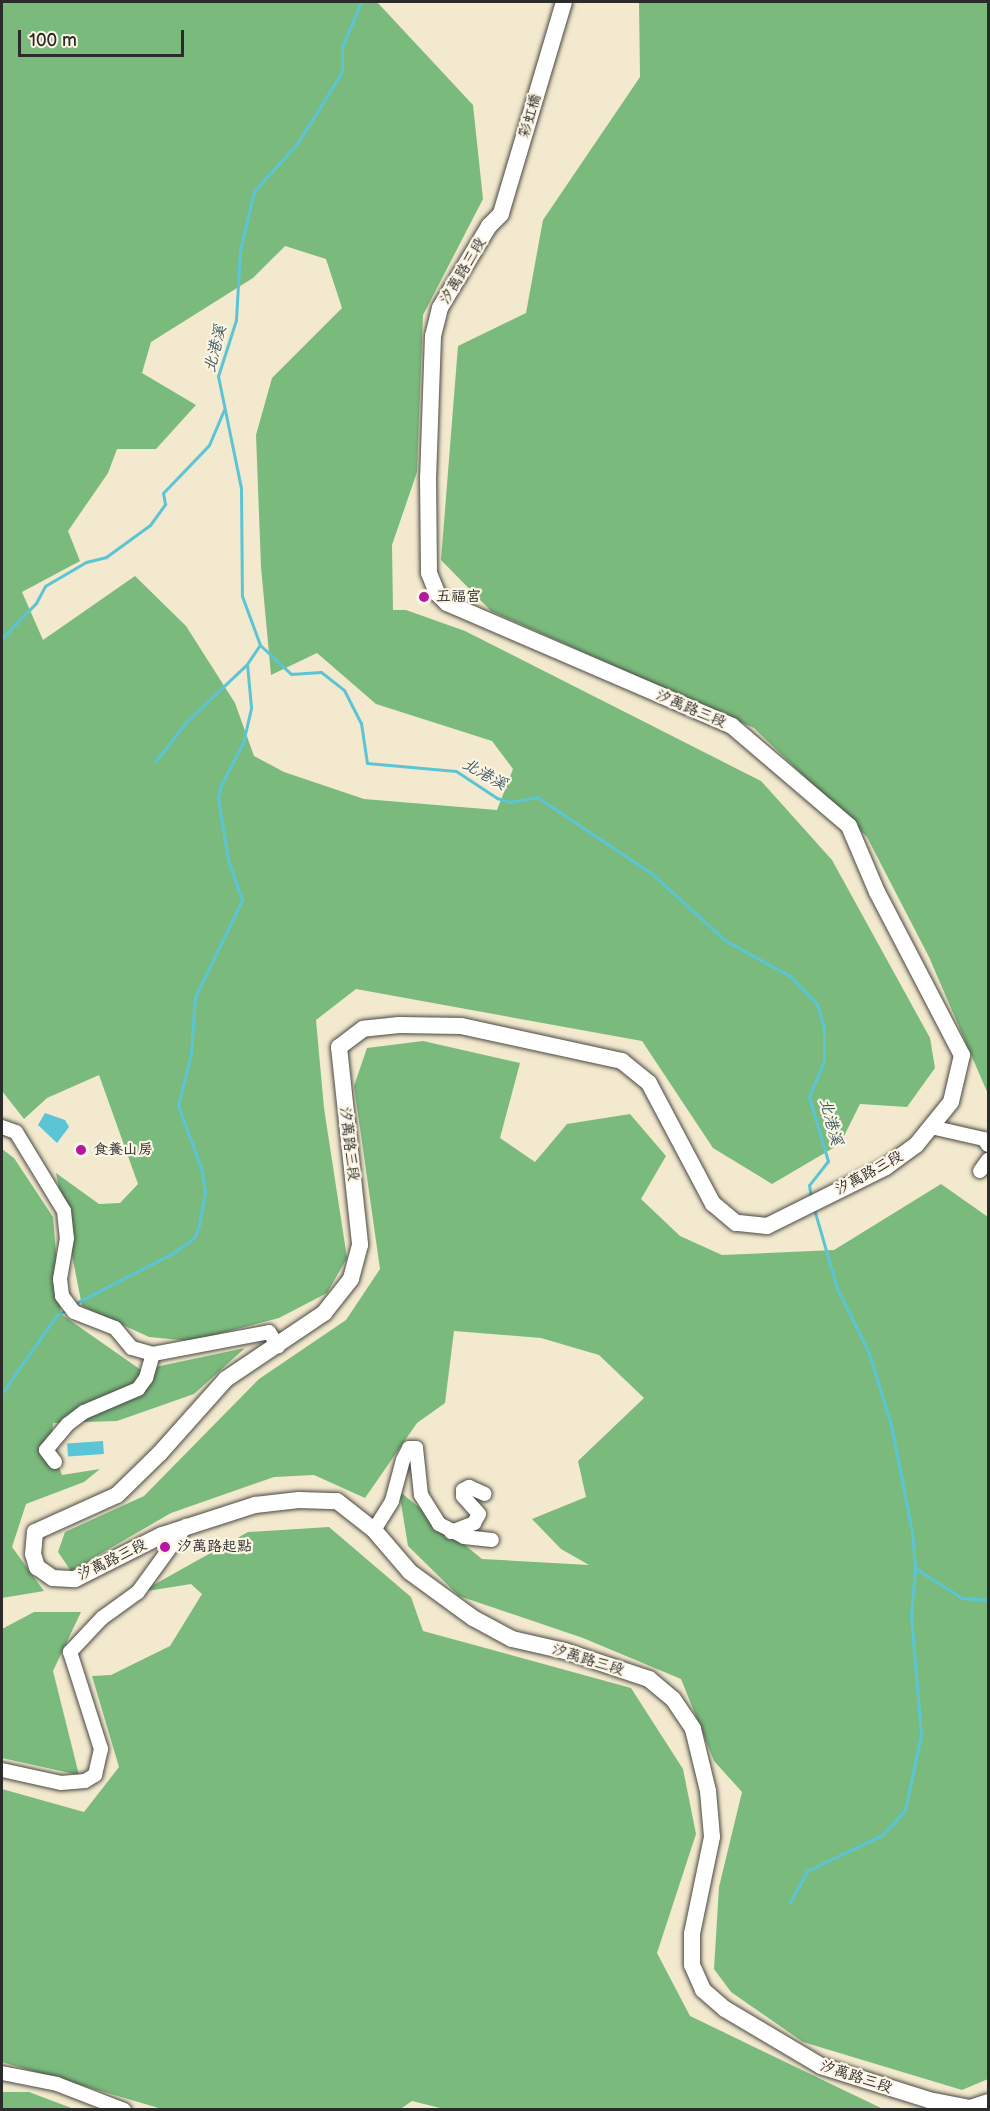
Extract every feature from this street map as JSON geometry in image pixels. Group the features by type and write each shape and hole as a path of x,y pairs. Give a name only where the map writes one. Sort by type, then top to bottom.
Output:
{"street":[{"name":"彩虹橋","path":"489,226 501,214 564,2"},
{"name":"汐萬路三段","path":"489,226 440,308 433,336 429,561 437,593 447,603 527,640 732,726 849,826 877,892 962,1055 951,1102 916,1145 886,1167 767,1226 736,1223 713,1204 649,1083 622,1061 462,1026 399,1025 363,1029 339,1047 360,1245 351,1279 324,1313 226,1379 160,1453 117,1495 35,1533 33,1554 37,1567 53,1578 75,1579 186,1526 255,1505 299,1500 337,1501 374,1530 410,1572 473,1618 512,1638 565,1651 649,1679 673,1699 693,1729 708,1791 712,1837 692,1934 692,1965 703,1990 725,2009 821,2066 929,2100 970,2108 988,2102"},
{"path":"2,1127 16,1132 64,1211 67,1238 60,1279 62,1296 74,1312 114,1328 132,1348 153,1354 269,1332 278,1346"},
{"path":"931,1127 984,1139 988,1145"},
{"path":"55,1462 46,1450 68,1424 84,1412 138,1389 146,1378 153,1354"},
{"path":"374,1530 392,1500 403,1460 409,1448 416,1448 421,1495 439,1524 464,1537 492,1540"},
{"path":"451,1532 474,1523 479,1514 462,1496 463,1490 469,1487 485,1494"},
{"path":"2,1770 61,1783 85,1781 94,1776 101,1749 70,1652 102,1618 138,1592 186,1526"},
{"path":"2,2073 57,2084 124,2109"}],"green space":[{"path":"2,2 377,2 473,105 483,199 423,315 417,472 392,545 393,610 406,610 465,631 761,781 832,860 930,1038 935,1068 907,1107 860,1104 840,1144 772,1184 713,1148 642,1041 356,989 316,1020 324,1108 347,1258 327,1293 279,1318 191,1341 149,1337 82,1306 56,1173 99,1204 120,1203 138,1184 99,1075 47,1098 24,1119 2,1091","holes":["285,246 326,259 342,308 272,378 256,435 261,567 271,675 317,653 376,704 492,741 513,769 497,810 364,799 284,772 254,756 235,703 186,626 135,576 43,640 22,592 80,561 68,531 108,473 117,449 156,449 196,405 142,373 151,342 253,278"]},
{"path":"639,2 988,2 988,1094 929,957 867,837 754,728 491,611 441,560 458,346 526,313 543,220 640,77"},
{"path":"423,1041 520,1063 500,1138 535,1162 567,1124 630,1114 666,1156 641,1199 680,1236 722,1255 834,1250 941,1184 988,1217 988,2079 962,2090 803,2042 731,1992 714,1969 719,1887 742,1792 714,1761 681,1679 583,1638 459,1596 408,1546 399,1491 482,1559 589,1565 561,1549 532,1519 586,1497 578,1461 644,1398 599,1355 541,1338 454,1331 445,1403 417,1423 365,1498 314,1475 274,1477 171,1513 71,1571 58,1552 65,1532 144,1496 259,1379 346,1320 380,1269 354,1086 367,1048"},
{"path":"2,1149 14,1158 53,1217 61,1314 141,1370 245,1348 194,1394 117,1421 53,1423 51,1446 62,1475 100,1469 84,1482 26,1504 12,1547 44,1591 2,1598"},
{"path":"329,1527 411,1597 423,1631 631,1688 683,1769 696,1834 657,1953 690,2016 883,2109 448,2110 412,2101 399,2110 162,2109 2,2062 2,1789 84,1812 119,1767 92,1676 111,1675 170,1646 202,1594 191,1584 141,1592 248,1532"},
{"path":"34,1612 81,1612 53,1671 79,1775 2,1758 2,1629"},
{"path":"2,2092 29,2092 74,2109 2,2109"}],"water":[{"path":"45,1113 65,1120 69,1127 57,1143 38,1125"},
{"path":"103,1441 104,1454 68,1456 67,1444"}],"waterway":[{"name":"北港溪","path":"361,2 342,47 342,72 297,144 254,191 240,250 236,320 218,376 241,488 242,596 260,645 291,674 321,672 344,690 361,723 367,763 456,771 497,798 510,802 537,797 651,873 726,941 790,976 817,1004 824,1028 824,1061 809,1097 828,1161 809,1185 811,1197"},
{"path":"2,638 36,603 45,586 86,562 106,557 150,525 165,504 163,493 209,445 224,410"},
{"path":"74,1304 173,1253 194,1238 199,1226 205,1192 201,1168 178,1105 191,1054 195,997 242,900 228,860 218,798 221,785 243,743 251,707 247,664 260,645"},
{"path":"155,762 186,722 246,665"},
{"name":"北港溪","path":"814,1209 837,1288 869,1353 891,1425 912,1532 915,1568 962,1598 988,1600"},
{"path":"2,1393 56,1316 66,1310"},
{"path":"790,1902 807,1871 882,1835 905,1810 921,1735 911,1615 915,1569"}],"place":[{"name":"五福宮","path":"424,597"},
{"name":"食養山房","path":"81,1150"},
{"name":"汐萬路起點","path":"165,1547"}]}
